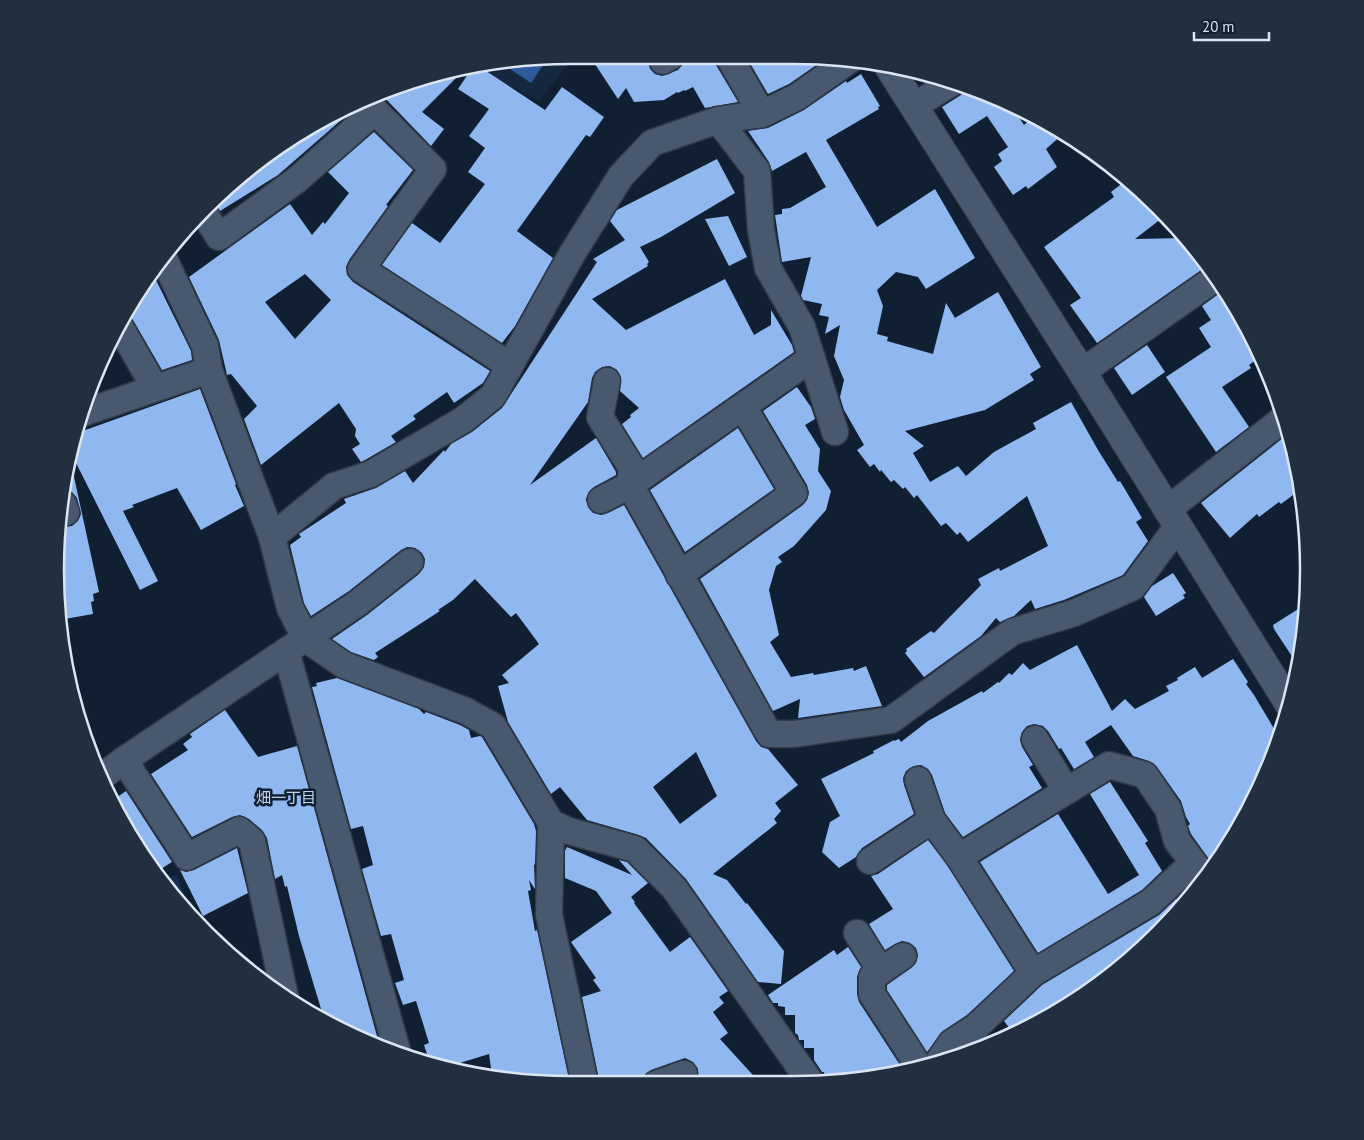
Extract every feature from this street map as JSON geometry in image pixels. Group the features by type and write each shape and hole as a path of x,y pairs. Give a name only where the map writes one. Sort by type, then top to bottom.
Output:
{"street":[{"path":"733,64 762,114"},
{"path":"272,537 334,486 371,474 463,420 493,396 572,254 621,176 652,144 718,120 762,114 797,97 841,66"},
{"path":"893,73 1284,696"},
{"path":"914,106 945,87"},
{"path":"207,217 219,237 298,179 372,106 433,169 360,269 510,366"},
{"path":"718,120 758,171 761,230 768,268 802,327 835,432"},
{"path":"166,264 205,346 209,370 272,537 290,608 296,645 396,1045"},
{"path":"1082,372 1210,282"},
{"path":"123,333 155,388"},
{"path":"601,500 630,485 812,358"},
{"path":"90,411 209,370"},
{"path":"607,381 600,417 632,468 630,485 769,734 794,734 891,720 1012,632 1074,612 1132,587 1172,518 1278,423"},
{"path":"679,575 794,493 743,407"},
{"path":"106,773 358,604 410,562"},
{"path":"296,645 466,711 493,726 551,823 549,915 583,1076"},
{"path":"1035,738 1066,790"},
{"path":"124,760 187,857 239,830 252,841 283,987"},
{"path":"945,1053 951,1044 976,1027 1033,973 1199,871 1177,841 1168,809 1145,775 1109,765 959,857"},
{"path":"918,780 932,820 959,857 1033,973"},
{"path":"870,860 932,820"},
{"path":"551,823 569,831 635,849 674,888 806,1076"},
{"path":"857,933 881,971"},
{"path":"903,956 872,977 872,994 916,1061"},
{"path":"678,1076 684,1074"}],"shaded area":[{"path":"568,64 539,101 482,71 537,65"},
{"path":"176,875 187,902 169,879"}],"water":[{"path":"543,65 531,83 508,68"}],"building":[{"path":"595,64 649,64 650,69 655,74 662,76 678,70 683,64 716,64 738,102 705,108 693,87 677,92 664,100 634,102 626,88 618,99"},
{"path":"750,64 817,65 789,84 768,94"},
{"path":"486,71 545,110 562,87 604,117 590,137 586,135 517,231 553,258 515,326 502,343 382,265 412,223 440,243 485,184 468,172 485,148 469,136 489,109 458,89 468,74"},
{"path":"861,74 880,106 878,107 879,109 826,140 877,227 935,189 975,258 926,289 918,277 896,272 877,290 883,306 877,334 888,337 887,341 933,354 946,303 955,318 998,292 1041,367 1030,374 1034,380 985,410 905,431 924,446 913,453 930,482 958,466 966,476 994,452 1036,429 1033,423 1071,402 1098,450 1118,482 1120,481 1142,518 1136,522 1148,541 1123,575 1064,600 1035,609 1031,600 1014,616 1000,622 996,618 981,636 924,677 905,653 906,649 931,631 934,633 981,585 978,579 999,568 1000,571 1048,546 1027,496 968,542 960,532 957,535 946,523 941,526 917,495 914,498 905,487 903,489 894,480 891,482 874,464 870,467 857,450 864,445 844,410 840,397 844,380 834,356 840,325 825,334 829,317 819,315 822,304 803,300 801,296 811,257 782,262 775,215 782,214 782,209 790,208 826,187 806,152 772,171 769,162 748,131 768,128 804,110 846,81 847,83"},
{"path":"458,76 422,112 444,129 431,146 385,99"},
{"path":"963,93 988,102 1018,116 1024,125 1028,121 1058,139 1046,149 1057,167 1028,189 1026,186 1013,195 994,167 1002,161 998,154 1008,147 987,116 959,134 942,107"},
{"path":"345,116 278,175 220,211 217,207 262,168 289,149"},
{"path":"374,132 413,170 386,205 388,206 349,260 346,267 347,275 353,282 490,371 483,383 454,403 447,392 413,416 416,419 391,436 396,442 361,462 352,449 360,444 355,436 356,429 339,403 261,465 244,419 257,406 231,374 227,375 219,340 189,277 290,204 312,235 323,222 325,224 349,193 328,172","holes":["305,274 331,300 295,339 265,302"]},
{"path":"717,159 735,193 661,237 640,247 649,262 648,266 592,299 626,330 725,279 754,335 771,325 771,310 792,345 794,352 643,458 622,424 639,408 620,391 621,377 617,370 610,366 602,367 595,372 592,378 588,402 530,485 596,438 616,475 594,487 589,492 586,499 588,507 593,513 601,515 624,505 756,741 761,747 768,749 798,785 775,803 781,811 774,819 777,823 713,874 727,880 784,951 781,984 758,982 686,879 646,838 587,820 560,787 551,794 508,722 498,686 509,683 502,675 539,644 516,613 511,617 475,579 453,600 438,610 440,611 375,653 378,657 374,660 351,652 332,639 367,615 419,574 424,567 425,559 422,553 415,548 407,547 401,550 349,591 311,616 304,603 290,545 301,537 299,534 346,503 344,499 376,488 405,471 413,483 451,444 472,432 502,408 597,262 593,259 625,240 610,221 617,210","holes":["696,752 717,796 680,824 653,787"]},
{"path":"1122,184 1160,220 1135,239 1177,238 1201,270 1097,343 1070,305 1081,298 1044,247 1114,197 1111,192"},
{"path":"728,216 747,257 729,266 705,219"},
{"path":"156,279 191,351 192,360 162,370 132,317"},
{"path":"1218,294 1255,361 1249,365 1251,368 1222,387 1249,427 1216,452 1166,377 1211,347 1199,328 1211,320 1202,306"},
{"path":"1147,345 1165,372 1132,395 1114,368"},
{"path":"797,387 811,407 815,419 805,425 820,449 818,471 831,491 826,510 794,546 778,557 782,562 776,566 769,590 779,635 770,642 791,677 853,668 854,671 866,666 882,706 798,718 800,699 773,711 700,579 803,505 807,500 809,493 807,485 763,411"},
{"path":"200,389 244,506 201,530 177,488 132,505 134,507 123,511 158,581 140,590 75,462 84,431"},
{"path":"738,428 774,489 685,552 650,490"},
{"path":"1283,438 1294,494 1281,504 1279,502 1259,517 1257,514 1230,538 1201,503"},
{"path":"73,472 99,592 93,594 94,601 91,602 93,614 66,619 64,570 66,527 72,526 78,521 81,514 77,498 70,491"},
{"path":"1173,573 1186,593 1183,595 1185,598 1156,616 1144,597 1152,586"},
{"path":"1298,609 1293,657 1274,629 1273,625"},
{"path":"1077,645 1112,711 1125,699 1135,709 1169,691 1166,686 1178,680 1177,678 1195,667 1202,678 1233,659 1274,729 1262,764 1248,794 1209,859 1191,834 1188,826 1190,824 1181,801 1157,767 1149,761 1133,756 1111,725 1085,742 1094,757 1074,769 1061,748 1059,749 1043,726 1034,724 1027,726 1022,732 1020,740 1033,765 1029,767 1042,788 963,837 945,813 932,775 928,769 921,765 914,766 906,771 903,778 914,814 862,848 856,857 839,868 822,852 830,822 840,816 821,779 874,753 873,751 894,740 899,739 901,742 928,721 982,691 983,693 999,683 1009,673 1012,675 1023,663 1030,670"},
{"path":"337,678 419,709 424,714 426,712 460,725 469,730 471,738 482,737 534,824 536,831 535,889 529,880 531,890 528,891 535,931 537,930 568,1076 491,1070 489,1054 458,1064 427,1055 424,1045 429,1043 416,1001 403,1005 395,983 404,980 391,934 381,936 362,869 373,865 363,826 351,829 312,687 317,686 316,683"},
{"path":"225,710 258,757 297,746 378,1039 322,1010 299,936 287,886 285,887 282,875 275,879 267,838 262,830 249,819 240,815 232,817 192,837 151,774 188,750 183,744 192,737 190,734"},
{"path":"1110,782 1148,841 1145,843 1162,871 1142,890 1038,953 980,862 1058,814 1108,894 1139,875 1090,794"},
{"path":"126,791 172,862 161,869 118,797"},
{"path":"928,840 947,865 1014,971 967,1015 943,1031 927,1052 887,990 887,985 916,963 918,955 916,948 910,943 902,941 885,950 869,924 893,909 871,876 878,874"},
{"path":"567,847 632,875 619,860 627,862 648,883 631,897 634,903 670,952 690,937 728,991 719,997 724,1003 713,1012 728,1033 720,1039 754,1076 697,1076 698,1069 693,1062 685,1058 651,1070 644,1076 598,1076 582,997 601,991 593,980 596,978 571,942 612,913 596,891 565,878 565,851"},
{"path":"237,848 248,893 203,916 180,870 186,872 194,870"},
{"path":"1176,899 1177,901 1175,904 1152,928 1102,972 1075,991 1018,1024 1009,1028 1004,1021 1042,985 1159,915"},
{"path":"848,947 861,967 857,977 859,1002 900,1065 860,1072 824,1075 814,1060 814,1048 804,1048 804,1040 799,1040 798,1035 795,1033 795,1015 785,1015 785,1007 778,1006 778,1003 773,1003 768,995 834,950 837,955"}],"district":[{"name":"畑一丁目","path":"286,798"}]}
